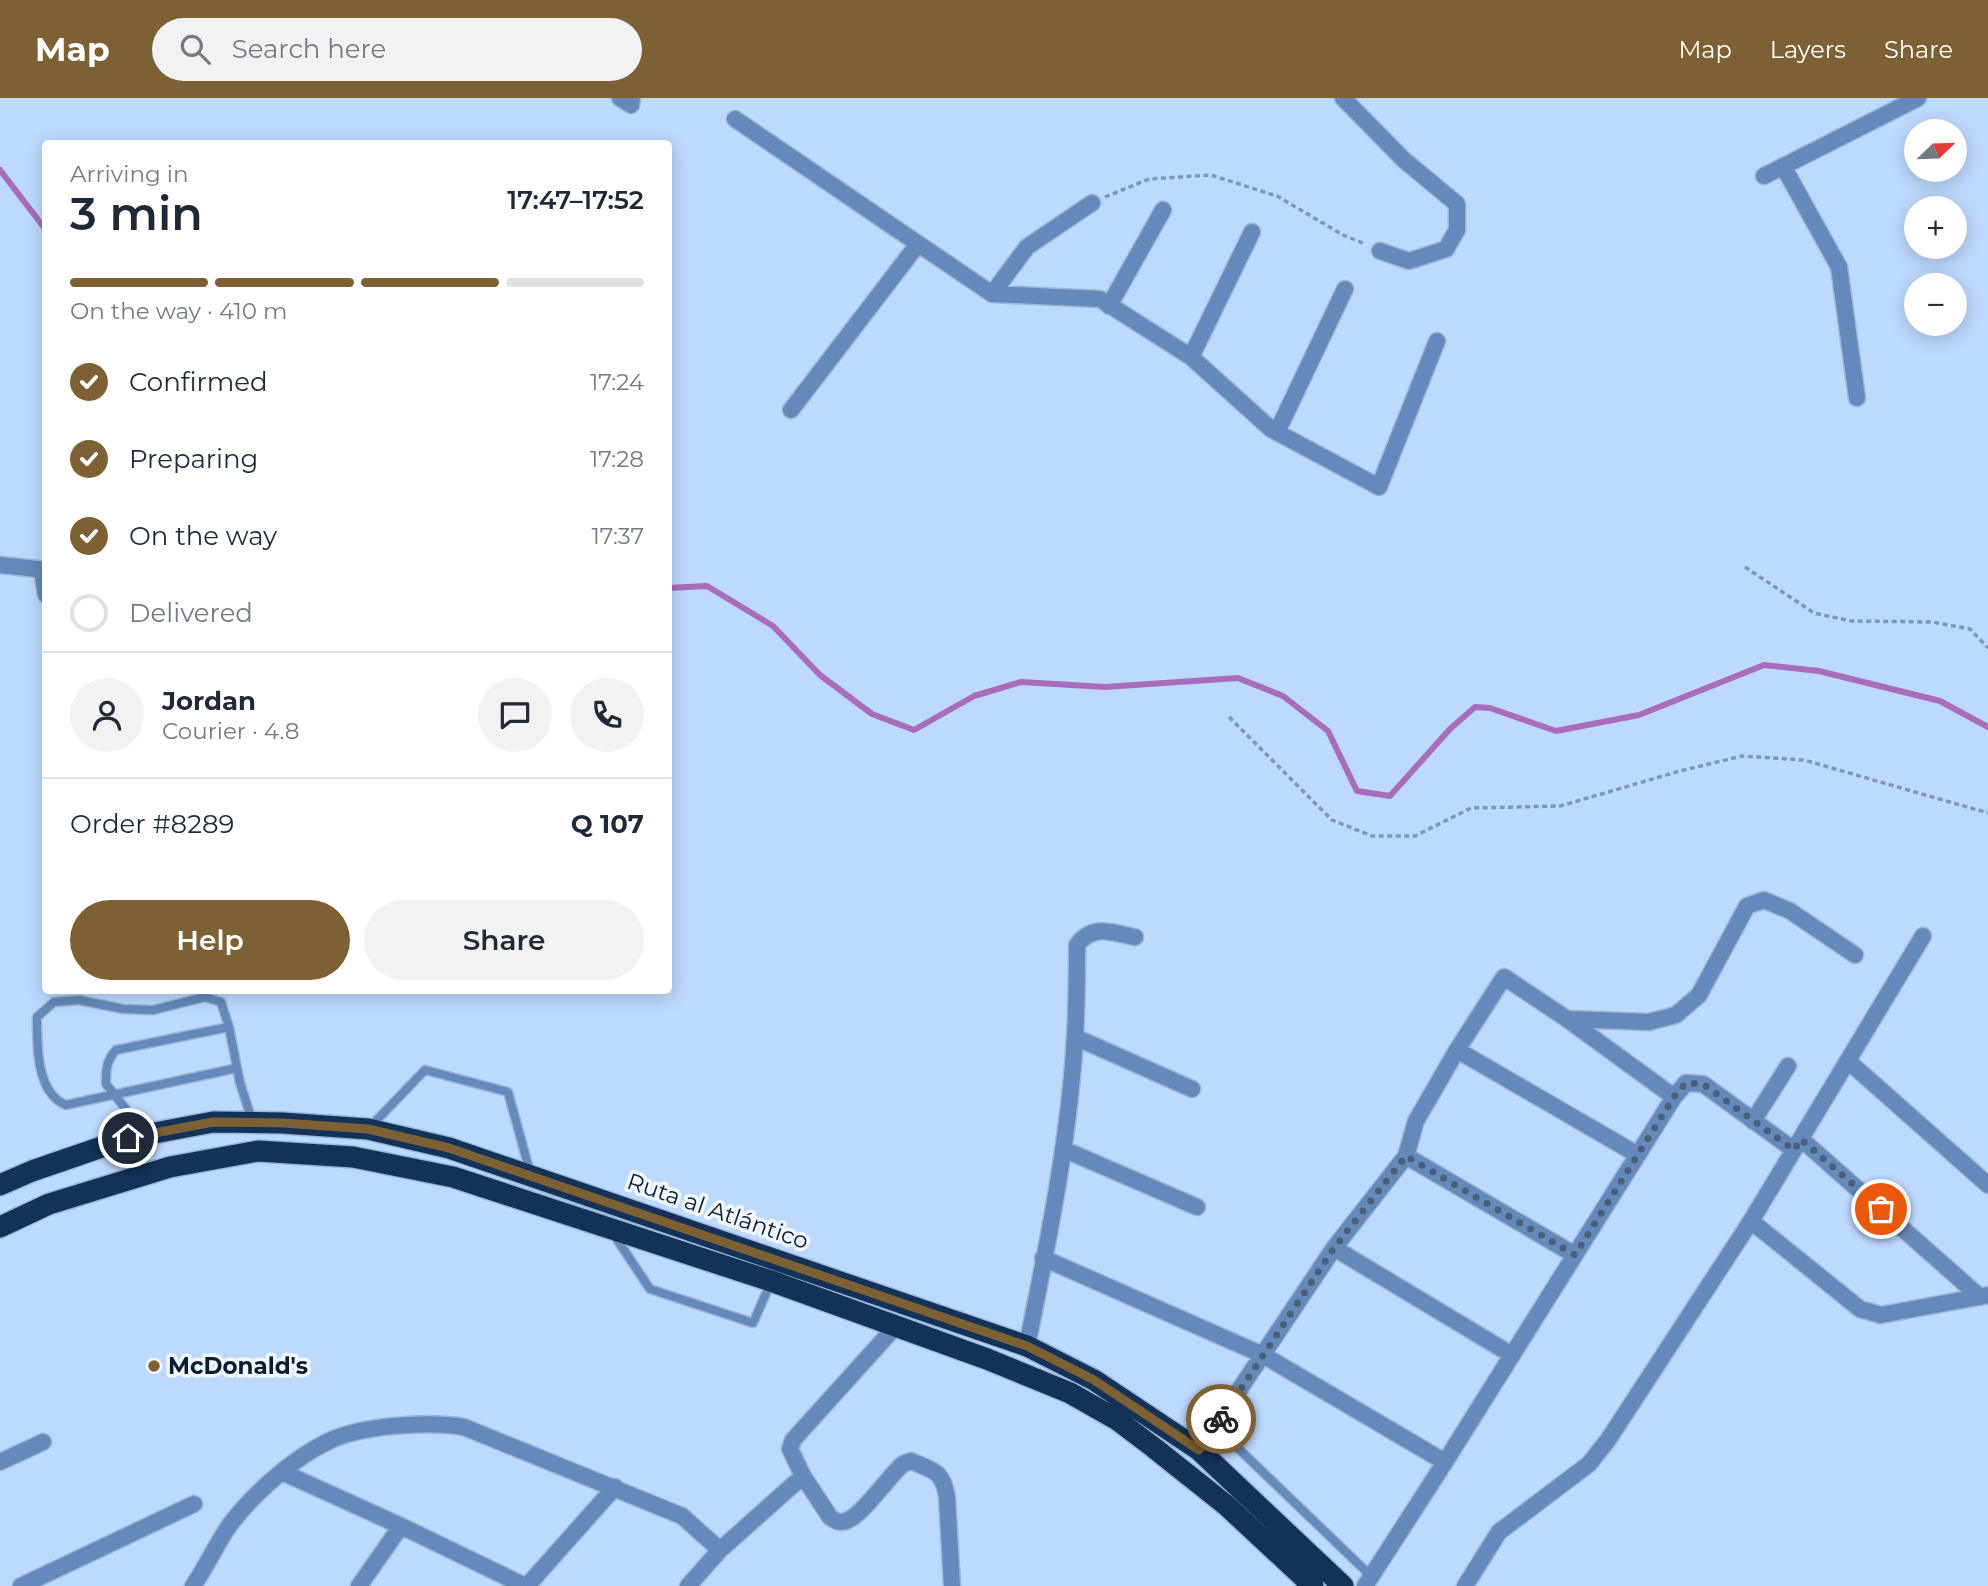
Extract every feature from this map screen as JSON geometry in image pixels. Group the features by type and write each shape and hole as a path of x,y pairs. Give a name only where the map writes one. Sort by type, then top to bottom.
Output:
{"highway":[{"name":"Ruta al Atlántico","path":"0,1185 32,1171 128,1138 213,1122 368,1129 449,1148 1027,1346 1094,1380 1199,1450 1343,1586"},
{"path":"0,1227 49,1204 170,1167 258,1151 354,1157 453,1177 771,1281 987,1359 1070,1393 1116,1419 1226,1505 1313,1586"},
{"path":"32,1171 46,1178 52,1193 49,1204"}],"street":[{"path":"620,98 631,105 632,98"},
{"path":"1343,98 1404,160 1457,204 1457,230 1446,249 1409,261 1380,250"},
{"path":"1764,176 1918,98"},
{"path":"735,119 992,294 1100,299 1191,357 1277,432 1379,487 1437,341"},
{"path":"1783,166 1839,267 1857,398"},
{"path":"992,294 1027,247 1092,203"},
{"path":"1109,306 1163,210"},
{"path":"1191,357 1252,232"},
{"path":"790,410 918,244"},
{"path":"1277,432 1345,289"},
{"path":"0,565 42,570"},
{"path":"1567,1019 1649,1022 1676,1014 1699,995 1747,906 1764,900 1790,911 1855,955"},
{"path":"1027,1346 1063,1149 1075,1037 1077,945 1084,935 1094,930 1135,937"},
{"path":"1465,1586 1499,1532 1588,1464 1608,1440 1751,1221 1923,936"},
{"path":"1199,1450 1334,1248 1406,1156 1416,1121 1504,977 1674,1097"},
{"path":"1075,1037 1192,1089"},
{"path":"1457,1050 1638,1156"},
{"path":"1848,1061 1988,1185"},
{"path":"1753,1121 1788,1066"},
{"path":"1368,1581 1674,1097 1686,1083 1703,1084 1753,1121 1797,1145 1984,1296"},
{"path":"1063,1149 1197,1207"},
{"path":"1406,1156 1575,1255"},
{"path":"1751,1221 1860,1309 1881,1315 1984,1296"},
{"path":"1334,1248 1512,1355"},
{"path":"1043,1258 1263,1355 1445,1462"},
{"path":"896,1326 793,1440 790,1448 803,1476 830,1517 836,1521 844,1522 855,1515 903,1464 911,1461 940,1474 945,1483 947,1497 952,1586"},
{"path":"193,1586 235,1519 282,1472 327,1442 364,1432 436,1423 464,1427 682,1516 720,1550"},
{"path":"0,1462 43,1442"},
{"path":"282,1472 526,1586 615,1487"},
{"path":"688,1586 720,1550 803,1476"},
{"path":"21,1586 194,1504"},
{"path":"359,1586 401,1526"}],"lane":[{"path":"237,1068 66,1105 56,1101 48,1091 37,1055 37,1017 54,1002 79,1000 123,1009 153,1010 205,997 221,1002 253,1123"},
{"path":"128,1138 125,1108 106,1084 109,1057 116,1050 229,1027"},
{"path":"368,1129 425,1070 508,1092 531,1174"},
{"path":"608,1226 650,1289 753,1323 771,1281"},
{"path":"1216,1427 1368,1581"}],"path":[{"path":"1092,203 1149,179 1211,175 1277,196 1343,235 1380,250"},
{"path":"1745,567 1814,612 1851,621 1932,622 1970,629 1988,648"},
{"path":"1229,717 1332,820 1372,836 1415,835 1471,808 1560,806 1679,771 1742,756 1804,760 1988,813"}],"waterway":[{"path":"0,170 42,225"},
{"path":"672,588 707,586 773,626 820,675 872,714 914,730 974,696 1021,682 1105,687 1238,678 1283,696 1328,731 1357,791 1390,796 1450,729 1475,707 1490,708 1556,731 1639,715 1764,665 1819,671 1940,701 1988,727"}],"way so far":[{"path":"1221,1419 1334,1248 1406,1156 1575,1255 1674,1097 1686,1083 1703,1084 1794,1150 1801,1139 1881,1209"}],"place":[{"name":"McDonald's","path":"154,1366"}],"route":[{"path":"128,1138 213,1122 284,1123 368,1129 449,1148 1027,1346 1094,1380 1199,1450 1221,1419"}]}
